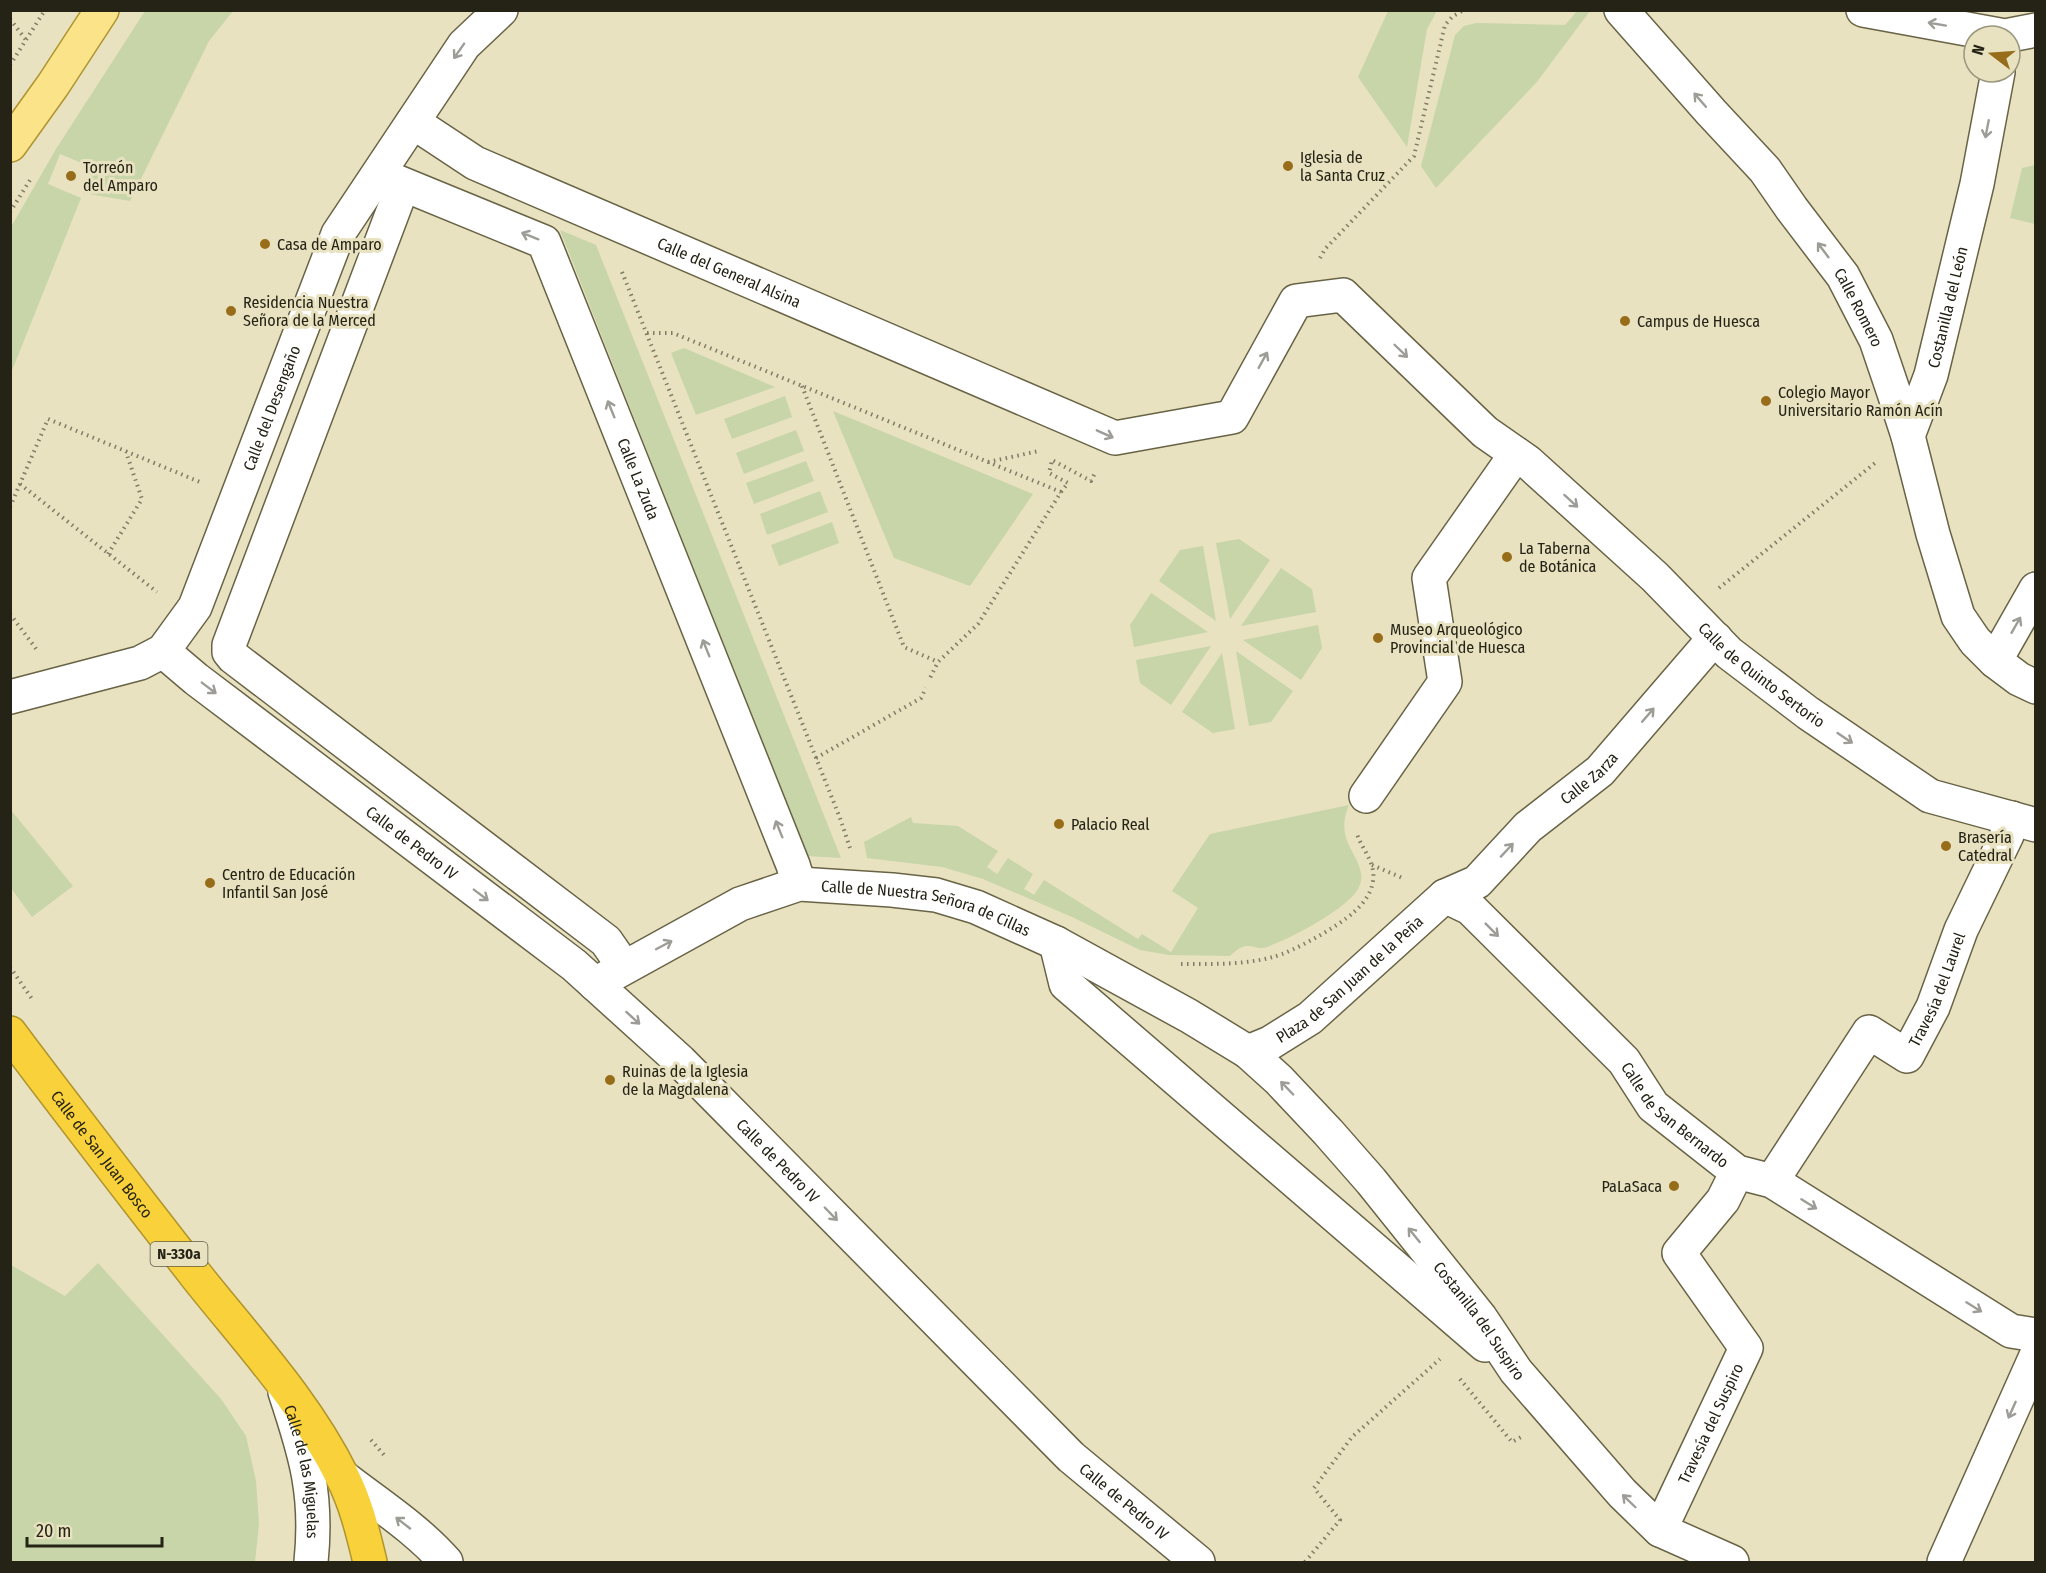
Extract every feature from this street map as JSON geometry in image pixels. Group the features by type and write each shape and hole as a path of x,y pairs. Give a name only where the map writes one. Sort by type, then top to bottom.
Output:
{"highway":[{"name":"Calle de San Juan Bosco","path":"10,1033 68,1112 283,1384 317,1433 343,1478 359,1520 370,1563"}],"main road":[{"path":"10,160 53,86 102,10"},
{"path":"10,145 53,86"}],"street":[{"name":"Calle del Desengaño","path":"10,697 140,663 163,651 195,607 338,234 390,179 412,122 464,45 501,10"},
{"name":"Calle Romero","path":"1621,10 1711,112 1766,170 1792,209 1843,276 1876,340 1908,436 1933,534 1958,616 1975,641 1995,662 2019,679 2036,687"},
{"path":"1863,10 1962,28"},
{"name":"Costanilla del León","path":"1908,436 1931,375 1977,184 1996,84"},
{"name":"Calle del General Alsina","path":"412,122 475,163 1115,438 1232,417 1296,300"},
{"path":"390,179 229,645 229,652 606,941 624,967"},
{"name":"Calle La Zuda","path":"390,179 544,242 784,843 814,885"},
{"name":"Calle de Quinto Sertorio","path":"1296,300 1343,295 1485,432 1522,458 1655,577 1729,653 1809,713 1930,796 2024,821"},
{"path":"1366,796 1445,682 1429,578 1522,458"},
{"path":"1995,662 2036,588"},
{"name":"Calle Zarza","path":"1445,897 1477,882 1528,827 1600,771 1716,639"},
{"name":"Calle de Pedro IV","path":"163,651 196,679 574,965 680,1060 1071,1457 1198,1563"},
{"name":"Travesía del Laurel","path":"1772,1181 1869,1032 1907,1056 1933,1007 1961,930 2007,835 2024,821"},
{"name":"Calle de Nuestra Señora de Cillas","path":"595,984 740,904 814,885 914,892 956,900 1007,919 1056,943 1189,1016 1248,1052"},
{"name":"Plaza de San Juan de la Peña","path":"1248,1052 1270,1043 1310,1018 1445,897"},
{"name":"Calle de San Bernardo","path":"1445,897 1470,908 1624,1061 1653,1106 1737,1172 1772,1181 2011,1330 2036,1335"},
{"path":"1056,943 1066,984 1515,1371"},
{"name":"Costanilla del Suspiro","path":"1248,1052 1320,1123 1371,1181 1480,1317 1515,1371 1622,1493 1660,1530 1732,1563"},
{"name":"Travesía del Suspiro","path":"1660,1530 1746,1348 1679,1253 1723,1200 1737,1172"},
{"path":"1944,1563 2036,1356"},
{"name":"Calle de las Miguelas","path":"283,1384 305,1454 312,1490 314,1525 311,1563"},
{"name":"Calle de San Juan Bosco","path":"343,1478 408,1527 436,1551 446,1563"}],"path":[{"path":"10,65 45,10"},
{"path":"1296,300 1325,249 1414,156 1445,25 1453,16 1464,10"},
{"path":"1527,10 1563,10"},
{"path":"10,19 26,40"},
{"path":"621,269 840,818 855,864 814,885"},
{"path":"647,333 673,333 1061,492"},
{"path":"802,386 904,647 938,662"},
{"path":"10,507 48,419 206,485"},
{"path":"1741,569 1908,436"},
{"path":"108,554 142,499 126,451"},
{"path":"929,680 938,662 978,624 1068,483 1049,473 1052,460 1091,481 1097,470"},
{"path":"20,484 159,595"},
{"path":"10,614 39,653"},
{"path":"816,758 921,698 926,688"},
{"path":"1171,964 1228,965 1275,957 1309,941 1352,914 1363,904 1371,891 1373,879 1372,865 1359,841 1356,826 1366,796"},
{"path":"1394,886 1399,877"},
{"path":"1305,1563 1340,1520 1314,1488 1352,1437 1442,1357 1449,1366"},
{"path":"1456,1374 1512,1442"}],"green space":[{"path":"145,11 233,11 209,41 130,201 83,193 94,168 60,154 48,184 81,198 11,373 11,227 56,149"},
{"path":"1388,11 1437,11 1427,29 1407,147 1358,77"},
{"path":"1577,11 1590,11 1536,83 1436,188 1421,166 1455,35 1464,26 1476,23 1565,25"},
{"path":"2035,165 2035,224 2010,218 2022,168"},
{"path":"560,230 596,245 841,858 807,856"},
{"path":"684,348 775,387 696,415 671,353"},
{"path":"785,396 792,417 732,439 724,419"},
{"path":"833,411 1033,494 970,586 894,558"},
{"path":"796,430 804,451 744,474 736,453"},
{"path":"806,461 814,481 754,504 746,483"},
{"path":"820,491 828,512 767,535 760,514"},
{"path":"832,522 839,543 779,566 771,545"},
{"path":"1239,539 1270,560 1230,619 1216,543"},
{"path":"1203,546 1216,621 1159,581 1180,550"},
{"path":"1281,568 1312,589 1316,612 1241,626"},
{"path":"1151,593 1208,632 1134,647 1130,625"},
{"path":"1318,625 1322,648 1301,680 1243,640"},
{"path":"1211,646 1171,705 1140,683 1136,660"},
{"path":"1236,651 1293,691 1271,722 1249,726"},
{"path":"1222,653 1235,729 1213,733 1182,712"},
{"path":"1349,805 1345,819 1345,831 1347,841 1360,868 1361,877 1359,887 1353,895 1332,913 1289,937 1267,947 1242,947 1230,956 1169,955 1140,950 1072,917 983,879 942,867 867,858 864,842 911,817 913,823 958,826 998,851 987,867 997,874 1008,858 1033,874 1024,889 1034,895 1044,880 1138,939 1142,934 1171,952 1198,908 1172,891 1210,834"},
{"path":"10,809 73,886 32,917 11,888"},
{"path":"98,1263 221,1399 246,1436 256,1481 259,1524 255,1562 11,1562 11,1265 65,1296"}],"place":[{"name":"Iglesia de la Santa Cruz","path":"1288,166"},
{"name":"Torreón del Amparo","path":"71,176"},
{"name":"Casa de Amparo","path":"265,244"},
{"name":"Residencia Nuestra Señora de la Merced","path":"231,311"},
{"name":"Campus de Huesca","path":"1625,321"},
{"name":"Colegio Mayor Universitario Ramón Acín","path":"1766,401"},
{"name":"La Taberna de Botánica","path":"1507,557"},
{"name":"Museo Arqueológico Provincial de Huesca","path":"1378,638"},
{"name":"Palacio Real","path":"1059,824"},
{"name":"Brasería Catedral","path":"1946,846"},
{"name":"Centro de Educación Infantil San José","path":"210,883"},
{"name":"Ruinas de la Iglesia de la Magdalena","path":"610,1080"},
{"name":"PaLaSaca","path":"1674,1186"}]}
